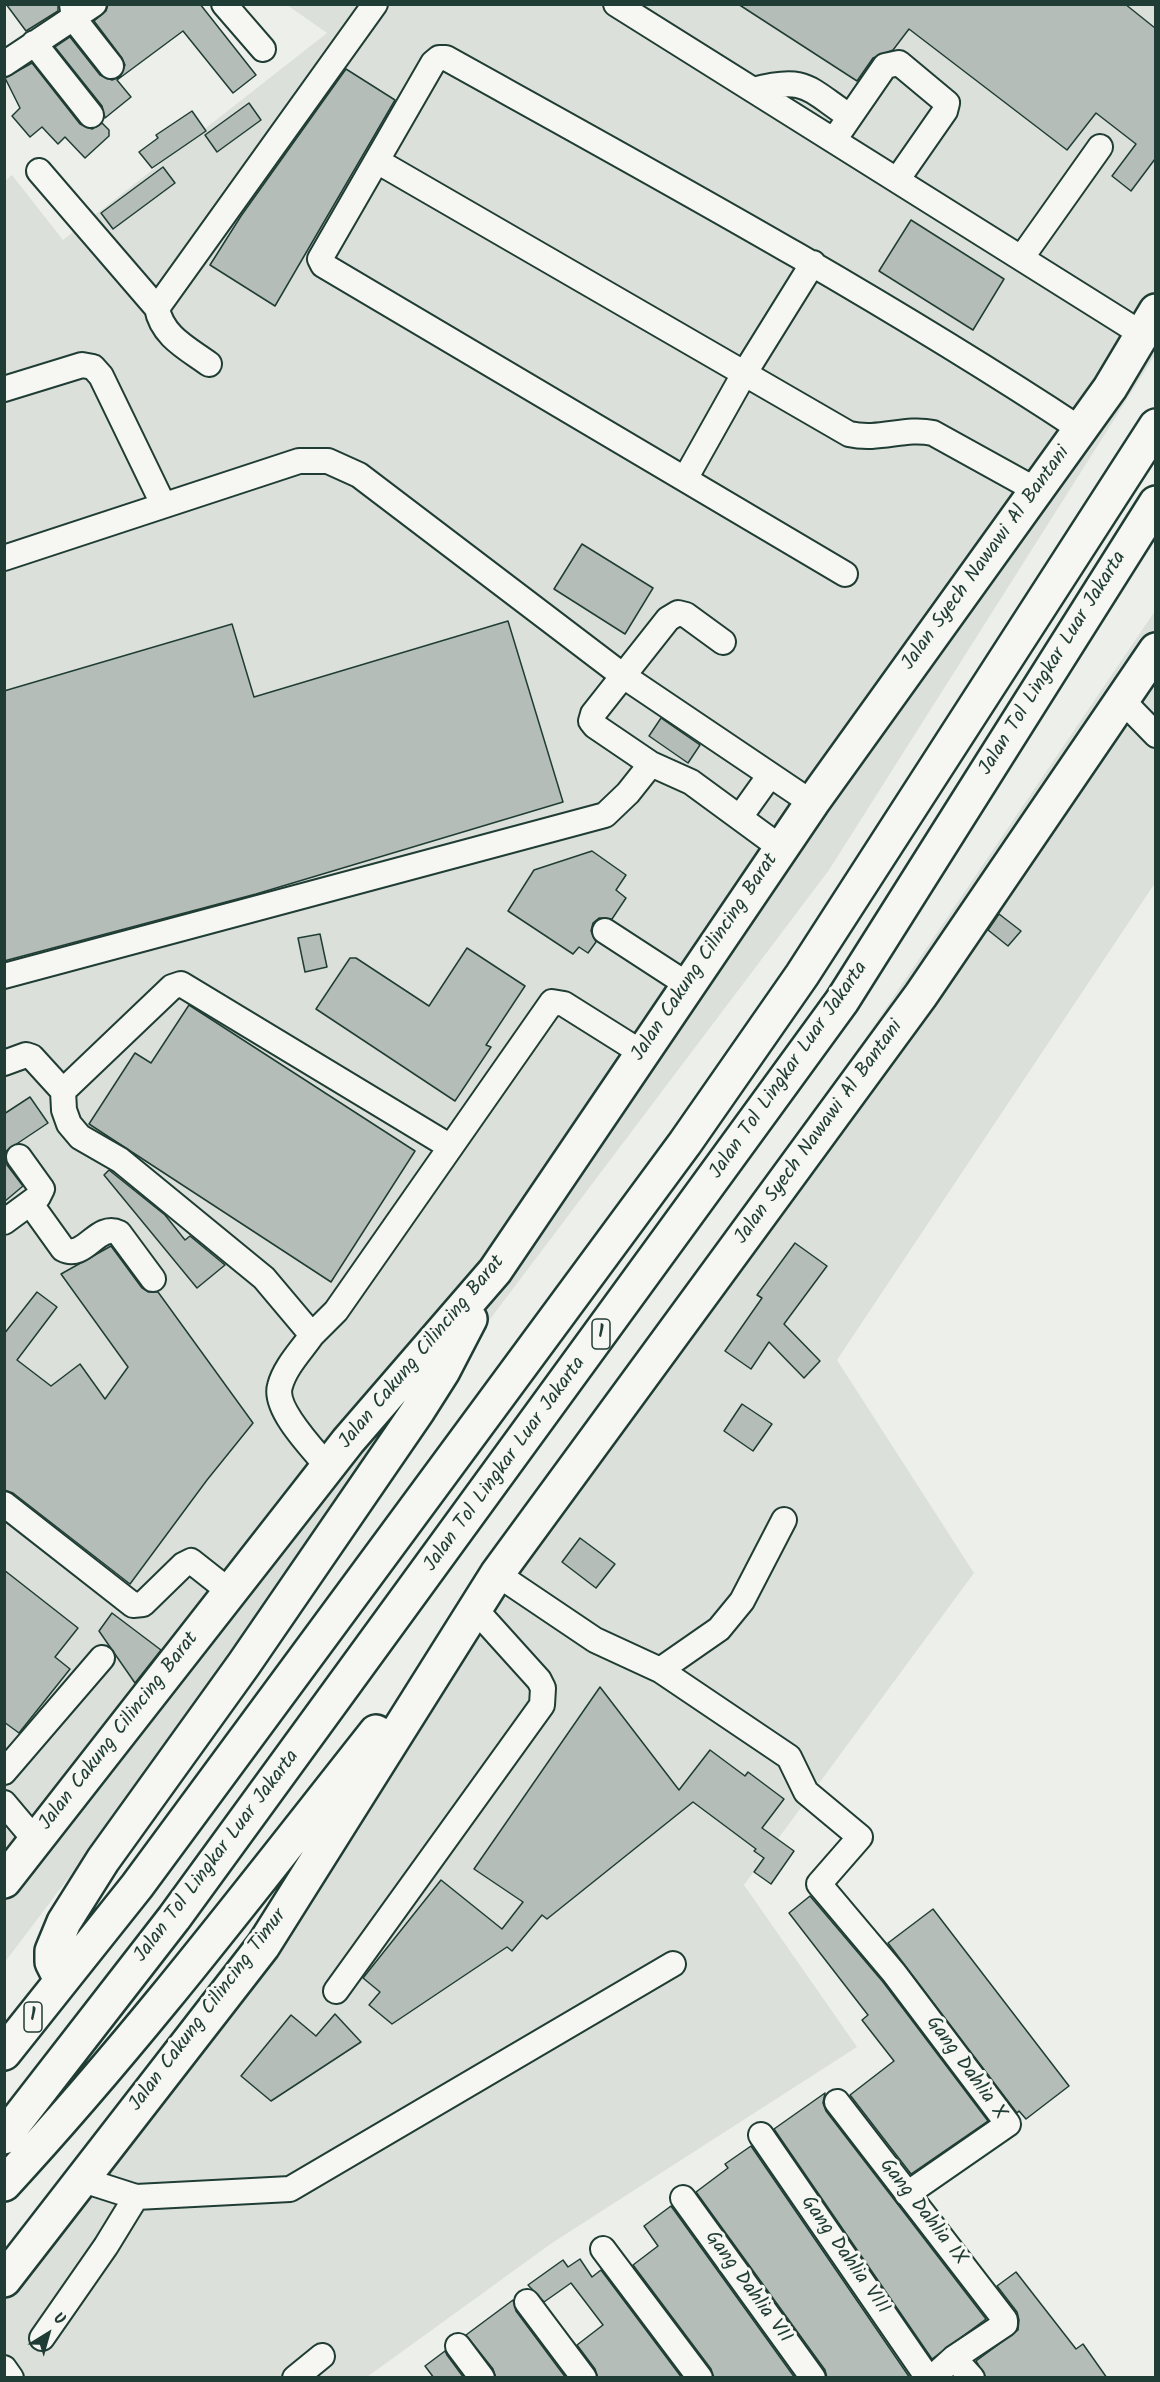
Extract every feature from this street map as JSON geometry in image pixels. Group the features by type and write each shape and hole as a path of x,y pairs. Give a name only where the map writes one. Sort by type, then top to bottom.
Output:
{"highway":[{"name":"Jalan Syech Nawawi Al Bantani","path":"812,803 1110,388 1149,322"},
{"name":"1","path":"4,2053 144,1876 692,1133 802,975 1155,426"},
{"name":"Jalan Tol Lingkar Luar Jakarta","path":"4,2137 217,1861 842,1001 1155,503"},
{"name":"Jalan Syech Nawawi Al Bantani","path":"474,1608 921,995 1122,700 1153,661"},
{"name":"Jalan Cakung Cilincing Barat","path":"4,1881 328,1467 495,1271 812,803"},
{"path":"61,1980 52,1962 52,1951 64,1922 123,1832 263,1636 417,1412 443,1371 495,1271"},
{"path":"4,2184 74,2108 149,2017 474,1608"},
{"name":"Jalan Cakung Cilincing Timur","path":"4,2280 263,1946 474,1608"}],"street":[{"path":"4,64 73,12 94,4"},
{"path":"224,4 263,49"},
{"path":"157,308 375,4"},
{"path":"616,4 1022,257 1067,288 1149,322"},
{"path":"73,12 111,66"},
{"path":"34,43 91,115"},
{"path":"845,574 323,265 320,259 433,63 439,58 446,58 813,263 986,367 1080,429"},
{"path":"834,140 874,79 885,66 899,63 945,99 945,111 897,180"},
{"path":"753,90 783,82 800,84 849,116"},
{"path":"1022,257 1100,147"},
{"path":"377,161 849,434 867,438 914,431 933,433 1036,490"},
{"path":"39,171 157,308 162,327 209,364"},
{"path":"685,479 744,374 813,263"},
{"path":"4,389 82,365 93,367 101,376 163,504"},
{"path":"4,558 299,461 328,461 359,475 622,675 812,803"},
{"path":"723,642 686,615 678,613 668,619 622,675 593,714 591,721 651,764 691,782 781,848"},
{"path":"1122,700 1155,735"},
{"path":"4,975 605,815 628,793 651,764"},
{"path":"740,817 770,775"},
{"path":"605,931 688,985"},
{"path":"63,1091 172,987 181,984 449,1146"},
{"path":"328,1467 301,1436 280,1400 279,1388 285,1373 312,1335 336,1311 449,1146 552,1002 564,1004 642,1053"},
{"path":"4,1064 29,1055 63,1091 64,1110 69,1125 80,1137 120,1160 264,1278 312,1335"},
{"path":"4,1222 38,1197 42,1189 19,1156"},
{"path":"30,1203 63,1249 70,1252 77,1251 105,1231 112,1230 119,1233 153,1280"},
{"path":"4,1504 134,1605 143,1604 183,1564 191,1561 229,1591"},
{"path":"497,1574 595,1640 660,1670 719,1629 742,1601 784,1520"},
{"path":"336,1991 542,1705 543,1688 539,1680 474,1608"},
{"path":"4,1772 102,1658"},
{"name":"Gang Dahlia X","path":"660,1670 789,1757 806,1792 860,1836 819,1884 894,1973 1008,2124 907,2194"},
{"path":"4,1803 36,1841"},
{"path":"80,2180 136,2197 290,2189 673,1964"},
{"name":"Gang Dahlia IX","path":"837,2102 1005,2320 1005,2324 954,2358"},
{"name":"Gang Dahlia VIII","path":"761,2135 928,2378"},
{"path":"42,2338 100,2255 136,2197"},
{"name":"Gang Dahlia VII","path":"683,2198 813,2378"},
{"path":"603,2249 700,2378"},
{"path":"527,2302 584,2378"},
{"path":"458,2346 482,2378"},
{"path":"295,2378 322,2356"},
{"path":"932,2378 954,2358 972,2378"},
{"path":"4,2368 11,2378"}],"shaded area":[{"path":"287,5 1155,5 1155,355 829,870 5,1962 5,181 12,175 63,240 327,33"},
{"path":"1155,611 1155,883 837,1360 974,1573 744,1885 857,2047 552,2243 367,2377 5,2378 5,2281 608,1418"}],"building":[{"path":"6,4 58,4 58,11 26,31"},
{"path":"108,4 200,4 256,75 233,93 183,31 117,80 131,97 105,118 102,106 55,47 70,37 100,75 112,80 120,77 125,65 122,58 94,21 106,11"},
{"path":"738,4 1125,4 1155,28 1155,159 1131,191 1112,176 1136,144 1096,113 1067,150 909,29 893,50 873,58 857,81"},
{"path":"32,63 80,124 92,129 102,123 109,130 109,136 85,158 65,137 58,144 42,127 30,137 12,116 20,108 5,78"},
{"path":"346,69 395,100 275,306 210,265 241,216"},
{"path":"249,103 261,120 217,152 205,135"},
{"path":"192,111 206,131 152,168 139,152 158,138 156,135"},
{"path":"163,167 175,183 113,229 101,213"},
{"path":"911,220 1004,279 973,330 879,271"},
{"path":"582,544 653,588 625,634 554,589"},
{"path":"508,621 563,802 256,894 4,961 4,691 232,624 254,697"},
{"path":"661,718 700,745 688,763 649,736"},
{"path":"592,851 626,875 616,890 626,898 612,919 599,918 593,923 591,931 596,942 588,953 579,947 573,954 508,911 534,870"},
{"path":"999,914 1021,931 1008,946 988,930"},
{"path":"320,934 327,967 305,972 298,938"},
{"path":"467,948 525,986 486,1045 491,1047 455,1101 316,1009 350,958 356,958 429,1006"},
{"path":"189,1005 415,1151 331,1282 89,1124 135,1053 151,1063"},
{"path":"30,1097 48,1123 6,1151 7,1165 23,1186 4,1202 4,1114"},
{"path":"109,1170 165,1215 185,1240 190,1236 225,1265 197,1288 104,1175"},
{"path":"795,1243 827,1266 784,1324 820,1361 804,1378 769,1342 751,1369 725,1351 762,1298 757,1295"},
{"path":"111,1246 142,1288 148,1292 158,1292 253,1423 207,1480 130,1584 13,1493 4,1490 4,1334 37,1292 57,1307 17,1360 51,1386 80,1364 105,1399 128,1367 61,1274"},
{"path":"742,1404 772,1424 753,1451 724,1431"},
{"path":"580,1538 615,1564 596,1588 562,1562"},
{"path":"4,1570 78,1628 55,1657 70,1669 19,1733 4,1722"},
{"path":"112,1613 161,1650 135,1683 99,1631"},
{"path":"600,1687 679,1790 710,1750 745,1776 748,1772 784,1799 762,1828 794,1851 771,1884 754,1872 764,1858 754,1851 756,1849 693,1802 547,1919 542,1915 512,1951 507,1947 392,2024 369,2005 380,1992 363,1978 441,1880 502,1929 523,1902 474,1869"},
{"path":"810,1896 883,1982 988,2121 911,2174 850,2095 894,2061 862,2020 868,2015 789,1913"},
{"path":"933,1909 1069,2086 1026,2119 1019,2111 1017,2113 888,1943"},
{"path":"335,2014 361,2042 271,2101 241,2076 291,2015 316,2036"},
{"path":"825,2093 823,2103 826,2111 986,2319 932,2359 774,2129"},
{"path":"751,2146 910,2378 827,2378 825,2370 696,2192 728,2168 725,2164"},
{"path":"671,2206 795,2378 714,2378 711,2369 633,2265 658,2246 644,2226"},
{"path":"580,2259 592,2277 601,2270 682,2378 598,2378 595,2369 577,2345 603,2325 571,2283 544,2302 528,2285 563,2260 568,2267"},
{"path":"1016,2272 1076,2349 1083,2344 1107,2378 986,2378 976,2361 1018,2330 1017,2312 997,2286"},
{"path":"513,2300 516,2311 566,2378 496,2378 493,2369 466,2335"},
{"path":"445,2351 464,2378 434,2378 425,2366"}]}
